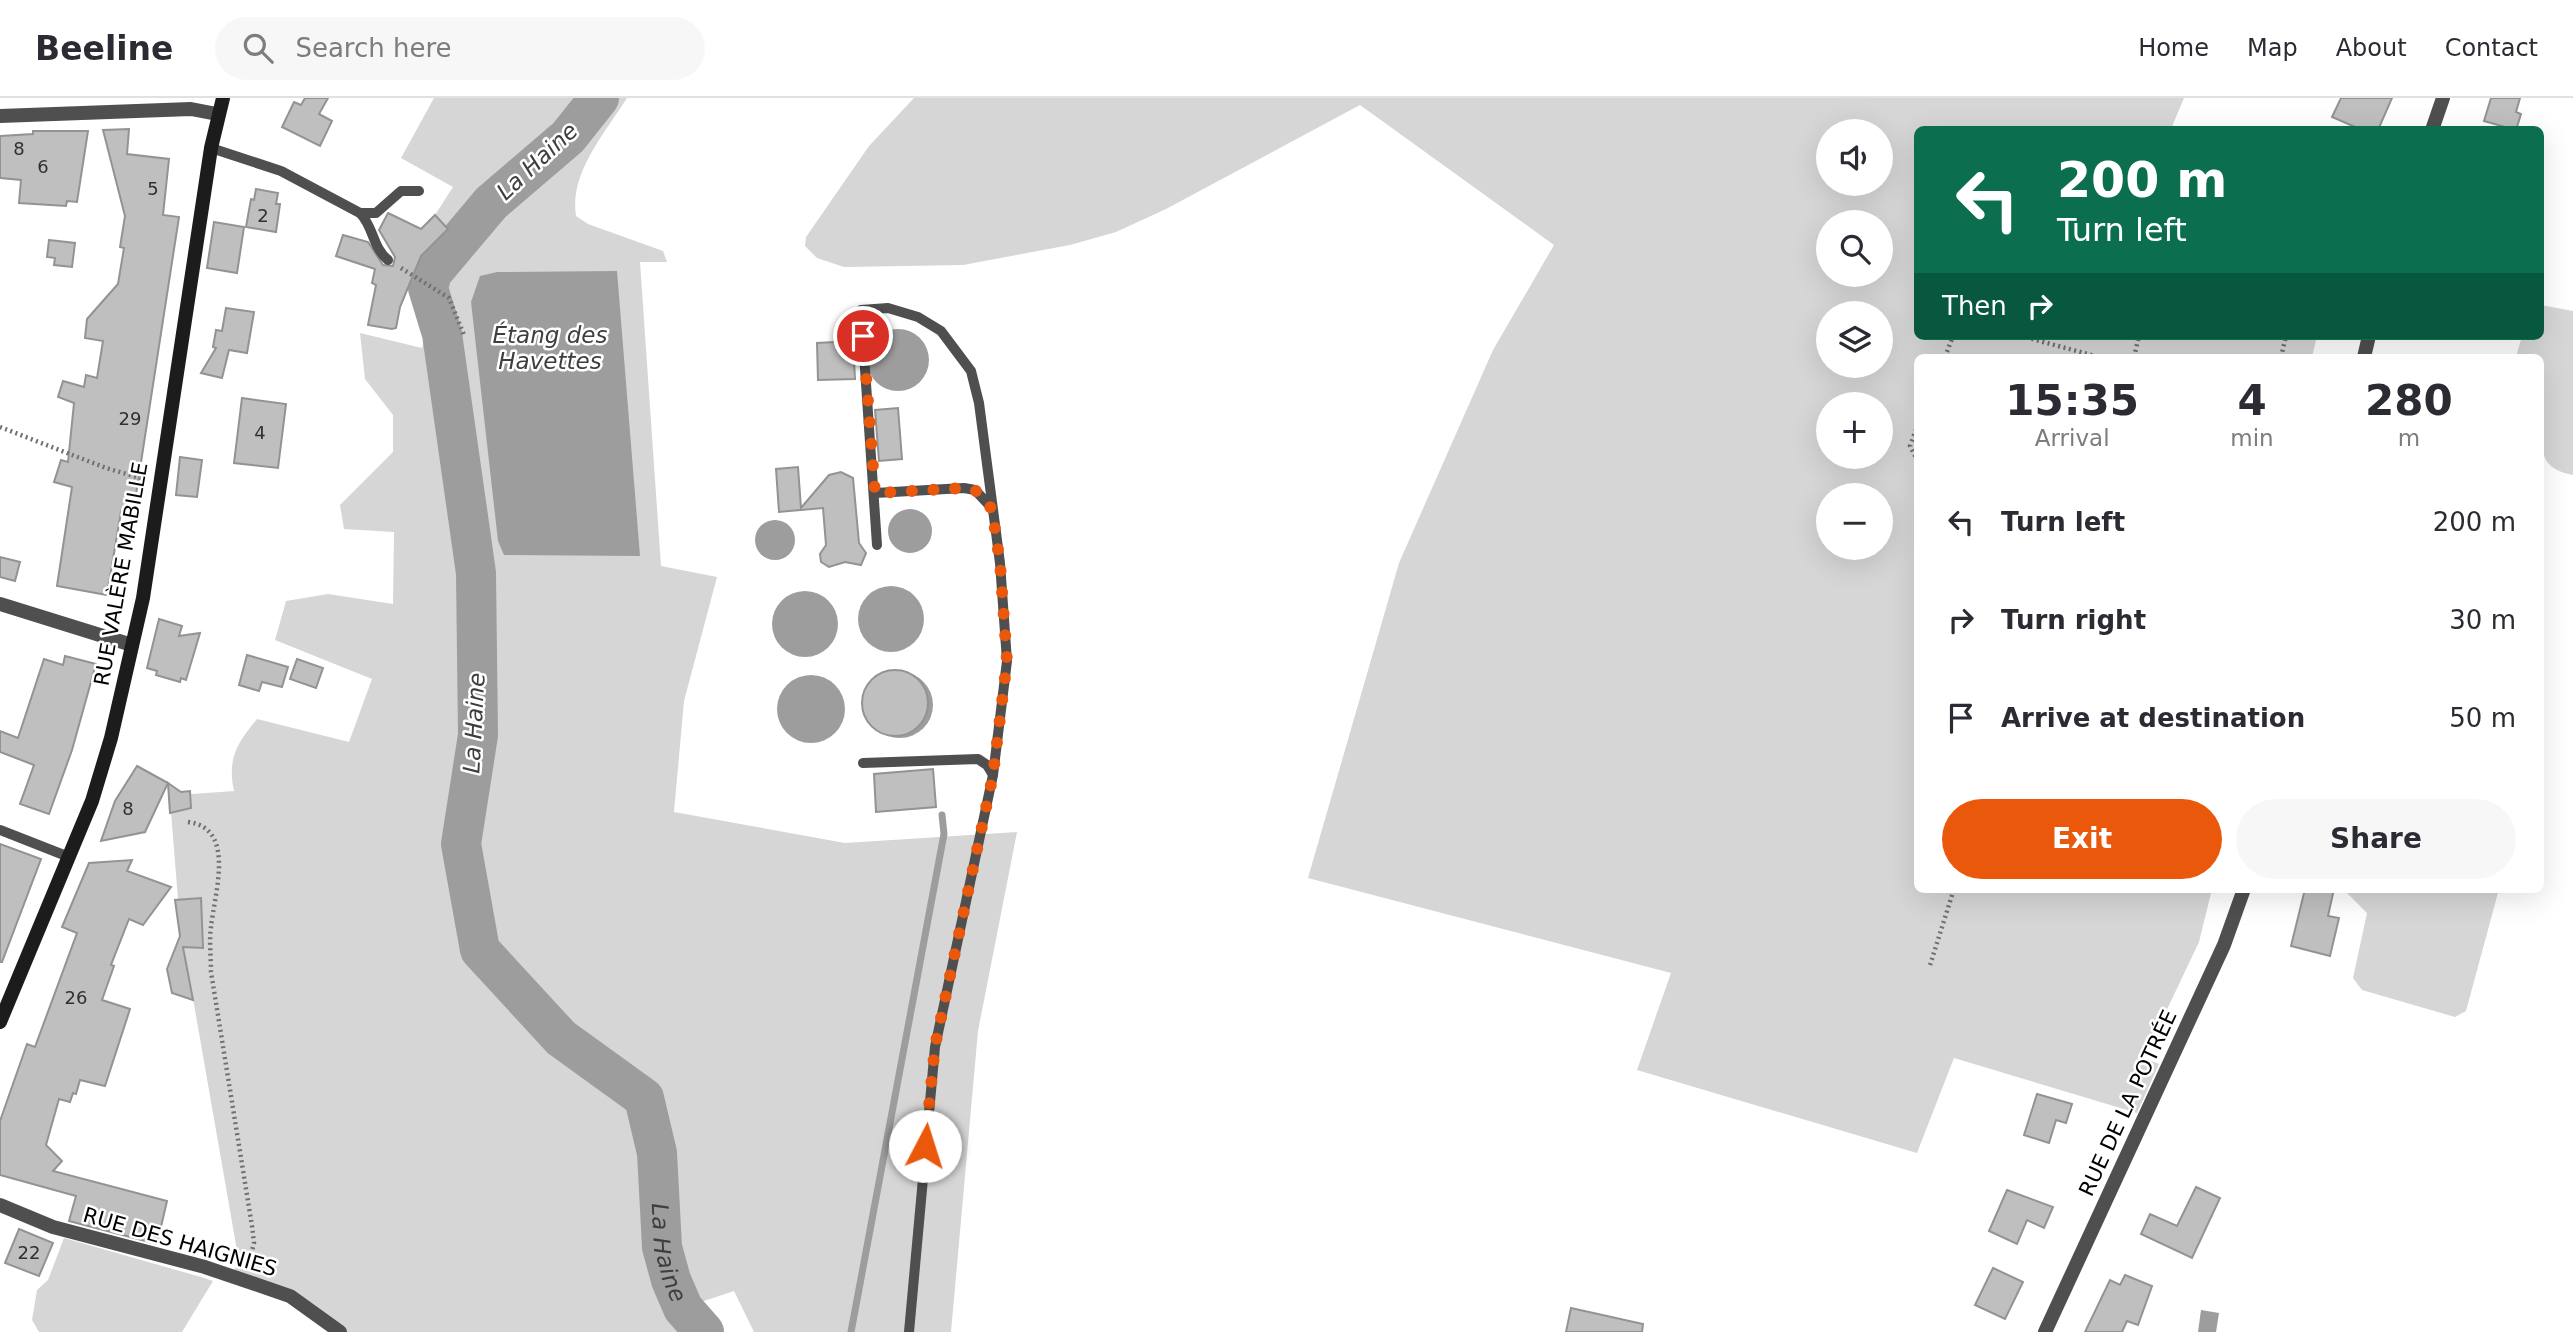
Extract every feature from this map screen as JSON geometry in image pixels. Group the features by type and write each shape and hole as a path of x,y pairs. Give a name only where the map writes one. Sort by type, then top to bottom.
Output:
{"street":[{"name":"RUE VALÈRE MABILLE","path":"0,1022 92,801 108,751 132,645 211,148 217,114 223,98"},
{"path":"2434,126 2444,98"},
{"path":"0,117 191,109 217,114"},
{"path":"0,604 132,645"},
{"name":"RUE DE LA POTRÉE","path":"2045,1332 2224,945 2243,893"},
{"name":"RUE DES HAIGNIES","path":"0,1205 53,1227 240,1279 290,1296 340,1332"}],"lane":[{"path":"211,148 282,171 360,213 366,219 379,253 388,260"},
{"path":"360,213 376,214 401,191 419,191"},
{"path":"877,545 861,310 888,308 918,317 942,331 971,370 979,403 1000,563 1007,661 993,775 935,1046 909,1332"},
{"path":"875,493 964,488 975,490 992,509"},
{"path":"863,763 978,758 987,765 993,775"},
{"path":"0,830 69,857"}],"path":[{"path":"388,260 449,298 464,335"},
{"path":"2036,340 2088,354"},
{"path":"0,427 106,468 159,483"},
{"path":"1914,435 1910,446 1914,454"},
{"path":"188,822 200,824 209,830 218,846 219,863 211,930 211,972 254,1243 250,1261 240,1279"},
{"path":"1930,965 1953,893"}],"shaded area":[{"path":"434,98 627,98 599,139 583,169 575,200 576,216 588,224 663,251 667,262 640,262 661,566 717,577 684,701 674,812 845,843 1017,832 978,1031 951,1332 754,1332 734,1291 683,1308 681,1312 700,1332 340,1332 267,1282 234,1270 239,1262 180,924 171,812 179,795 234,791 232,770 235,752 257,719 349,742 372,679 275,640 286,601 328,594 393,604 394,532 344,529 340,505 393,452 393,415 365,379 360,333 422,348 439,285 466,246 435,215 453,187 401,158"},
{"path":"914,98 2184,98 2172,126 1914,126 1914,340 2316,340 2313,354 1914,354 1914,893 2211,893 2199,942 2144,1058 2159,1064 2137,1113 1954,1058 1917,1153 1637,1070 1671,973 1308,878 1399,563 1493,350 1554,245 1360,105 1166,209 1116,232 1070,245 963,265 844,267 817,258 805,246 806,237 869,146"},
{"path":"2544,306 2573,311 2573,475 2554,468 2544,454 2544,354 2517,354 2521,340 2544,340"},
{"path":"2347,893 2498,893 2466,1011 2455,1017 2362,990 2353,978 2367,913"},
{"path":"64,1238 213,1281 182,1332 39,1332 32,1320 37,1290 48,1280"}],"water":[{"name":"Étang des Havettes","path":"617,271 640,556 504,555 498,541 471,302 480,276 497,272"},
{"path":"892,329 904,329 920,338 927,348 927,372 920,382 904,391 892,391 881,386 872,377 867,366 867,354 872,343 881,334"},
{"path":"910,509 925,516 932,531 925,546 910,553 895,546 888,531 895,516"},
{"path":"775,520 783,521 789,526 794,532 794,548 789,554 783,559 775,560 767,559 761,554 756,548 755,540 756,532 761,526 767,521"},
{"path":"891,586 904,589 914,596 921,606 924,619 921,632 914,642 904,649 891,652 878,649 868,642 861,632 858,619 861,606 868,596 878,589"},
{"path":"805,591 818,594 828,601 835,611 838,624 835,637 828,647 818,654 805,657 792,654 782,647 775,637 772,624 775,611 782,601 792,594"},
{"path":"893,672 907,672 919,677 928,686 933,705 931,718 924,729 907,738 893,738 881,733 872,724 867,712 867,698 872,686 881,677"},
{"path":"811,675 824,678 835,685 842,696 845,709 842,722 835,733 824,740 811,743 798,740 787,733 780,722 777,709 780,696 787,685 798,678"},
{"path":"2201,1310 2219,1313 2216,1332 2198,1332"}],"building":[{"path":"305,98 328,98 319,114 332,121 320,146 282,127 294,102 301,105"},
{"path":"2341,98 2392,98 2380,126 2353,126 2332,117"},
{"path":"2491,98 2520,98 2516,112 2521,114 2517,126 2502,126 2484,121"},
{"path":"129,129 127,154 169,159 163,215 179,217 133,514 121,512 107,595 57,586 72,487 54,482 61,460 68,462 74,403 58,397 63,381 84,387 86,375 97,378 103,341 85,338 87,319 118,284 124,248 120,247 125,216 103,130"},
{"path":"33,131 88,131 77,202 67,201 66,206 19,203 21,180 0,178 0,136 33,134"},
{"path":"256,189 278,193 276,204 280,204 276,232 246,227 251,199 254,200"},
{"path":"388,213 421,229 435,215 448,229 421,256 400,307 396,328 392,329 368,325 376,285 372,283 375,269 336,256 343,235 368,242 383,265 393,266 395,257 379,230"},
{"path":"214,222 244,227 237,273 207,268"},
{"path":"49,240 75,243 72,267 54,265 55,258 47,257"},
{"path":"226,308 254,312 247,353 229,350 222,378 201,373 216,348 213,347 216,330 222,331"},
{"path":"853,341 855,379 818,380 817,343"},
{"path":"242,398 286,404 278,468 234,463"},
{"path":"898,408 902,459 879,461 875,410"},
{"path":"180,457 202,460 197,497 176,495"},
{"path":"798,467 801,508 829,475 841,472 853,478 859,543 866,553 861,565 845,562 829,567 821,562 820,554 826,545 823,508 779,512 776,469"},
{"path":"0,557 20,562 15,581 0,577"},
{"path":"159,619 182,626 179,636 200,633 186,680 181,678 180,682 156,675 157,671 147,668"},
{"path":"247,655 288,667 282,687 262,682 259,691 239,685"},
{"path":"65,656 96,664 72,750 49,814 20,804 34,765 0,752 0,731 18,738 44,659 63,665"},
{"path":"297,659 323,668 316,688 290,679"},
{"path":"901,670 919,679 926,690 926,716 919,727 908,734 889,736 871,727 864,716 862,697 871,679 882,672"},
{"path":"137,766 168,783 145,832 101,841 115,801"},
{"path":"933,769 936,807 876,812 874,774"},
{"path":"168,783 181,792 190,791 191,808 170,813"},
{"path":"0,844 41,859 2,962 0,962"},
{"path":"132,860 127,871 171,887 143,925 129,919 111,965 114,966 102,1000 130,1009 105,1086 80,1080 76,1094 73,1093 70,1102 59,1099 46,1145 62,1161 53,1171 167,1201 157,1244 69,1221 76,1196 0,1175 0,1121 27,1044 35,1047 77,933 62,927 89,863"},
{"path":"2304,893 2333,893 2328,916 2339,918 2330,956 2291,946"},
{"path":"201,898 203,948 183,947 193,1000 172,993 167,969 180,936 175,900"},
{"path":"2037,1094 2072,1104 2066,1123 2056,1120 2049,1143 2024,1135"},
{"path":"2196,1187 2220,1198 2192,1258 2141,1234 2150,1214 2177,1226"},
{"path":"2007,1190 2053,1207 2044,1228 2027,1220 2017,1244 1989,1231"},
{"path":"19,1229 53,1243 39,1276 5,1263"},
{"path":"1993,1268 2023,1282 2005,1319 1975,1305"},
{"path":"2125,1275 2152,1286 2138,1325 2127,1321 2122,1332 2085,1332 2110,1280 2120,1285"},
{"path":"1571,1308 1643,1324 1642,1332 1566,1332"}],"waterway":[{"name":"La Haine","path":"599,98 568,137 491,203 432,273 428,288 442,334 476,573 478,735 461,844 480,950 561,1038 644,1098 657,1153 662,1247 671,1280 683,1308 704,1332"},
{"path":"851,1332 944,834 942,815"}],"route":[{"path":"863,336 875,493 964,488 975,490 992,509 1000,563 1007,661 993,775 943,1001 935,1046 925,1146"}]}
